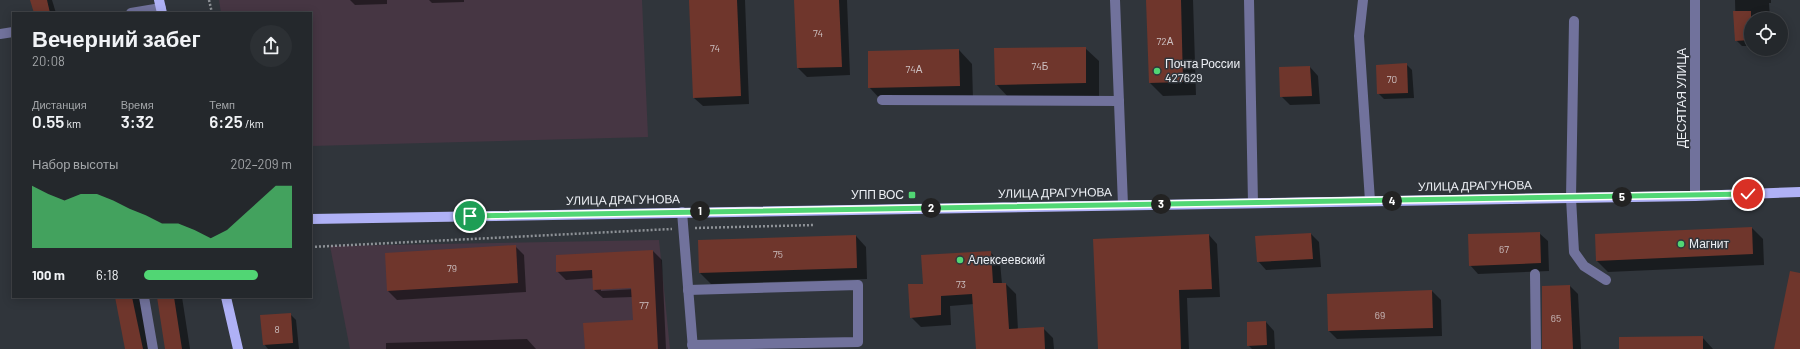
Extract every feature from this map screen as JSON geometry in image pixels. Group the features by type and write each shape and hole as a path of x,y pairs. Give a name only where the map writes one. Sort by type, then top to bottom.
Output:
{"main road":[{"name":"УЛИЦА ДРАГУНОВА","path":"312,219 1695,196 1800,192"},
{"path":"226,298 238,349"}],"street":[{"path":"1115,0 1123,205"},
{"path":"1249,0 1252,203"},
{"path":"1363,0 1359,36 1370,201"},
{"name":"ДЕСЯТАЯ УЛИЦА","path":"1695,0 1695,196"},
{"path":"136,12 161,7"},
{"path":"1574,21 1571,198 1574,252 1584,266 1606,280"},
{"path":"0,34 12,32"},
{"path":"882,100 1119,101"},
{"path":"682,212 692,347 858,342 858,285 688,290"},
{"path":"1535,274 1536,349"},
{"path":"144,298 153,349"}],"path":[{"path":"209,0 212,12"}],"shaded area":[{"path":"219,0 642,0 648,137 312,146 312,12 221,12"},
{"path":"659,240 670,349 350,349 330,246"}],"building":[{"path":"30,0 47,0 50,12 34,12"},
{"path":"689,0 737,0 741,96 693,98"},
{"path":"794,0 839,0 842,67 797,68"},
{"path":"1146,0 1181,0 1183,82 1149,83"},
{"path":"1733,11 1751,11 1744,12 1744,40 1735,41"},
{"path":"1086,47 1086,83 995,85 994,48"},
{"path":"959,49 960,86 868,88 868,51"},
{"path":"1407,63 1408,93 1377,94 1376,65"},
{"path":"1310,66 1312,96 1280,97 1279,67"},
{"path":"1752,227 1753,254 1596,261 1595,234"},
{"path":"1540,232 1541,263 1469,266 1468,234"},
{"path":"1311,233 1313,259 1257,262 1255,236"},
{"path":"1209,234 1212,289 1179,290 1181,349 1098,349 1093,239"},
{"path":"856,235 857,268 699,273 698,240"},
{"path":"516,245 518,283 387,291 385,253"},
{"path":"653,250 658,349 585,349 583,323 633,320 631,288 593,290 592,270 556,272 556,255"},
{"path":"991,251 993,283 1006,283 1009,329 1044,327 1045,349 976,349 972,294 941,296 941,315 910,318 908,284 923,284 921,255"},
{"path":"1790,271 1800,273 1800,349 1774,349"},
{"path":"1570,285 1573,349 1542,349 1542,286"},
{"path":"1432,290 1433,328 1328,331 1327,294"},
{"path":"115,298 132,298 143,349 125,349"},
{"path":"157,298 174,298 182,349 165,349"},
{"path":"291,313 293,343 263,345 260,315"},
{"path":"1266,321 1267,345 1247,346 1247,322"},
{"path":"1703,336 1703,349 1619,349 1619,337"}],"place":[{"name":"Почта России 427629","path":"1157,71"},
{"name":"УПП ВОС","path":"912,195"},
{"name":"Магнит","path":"1681,244"},
{"name":"Алексеевский","path":"960,260"}],"route":[{"path":"470,216 1748,194"}]}
